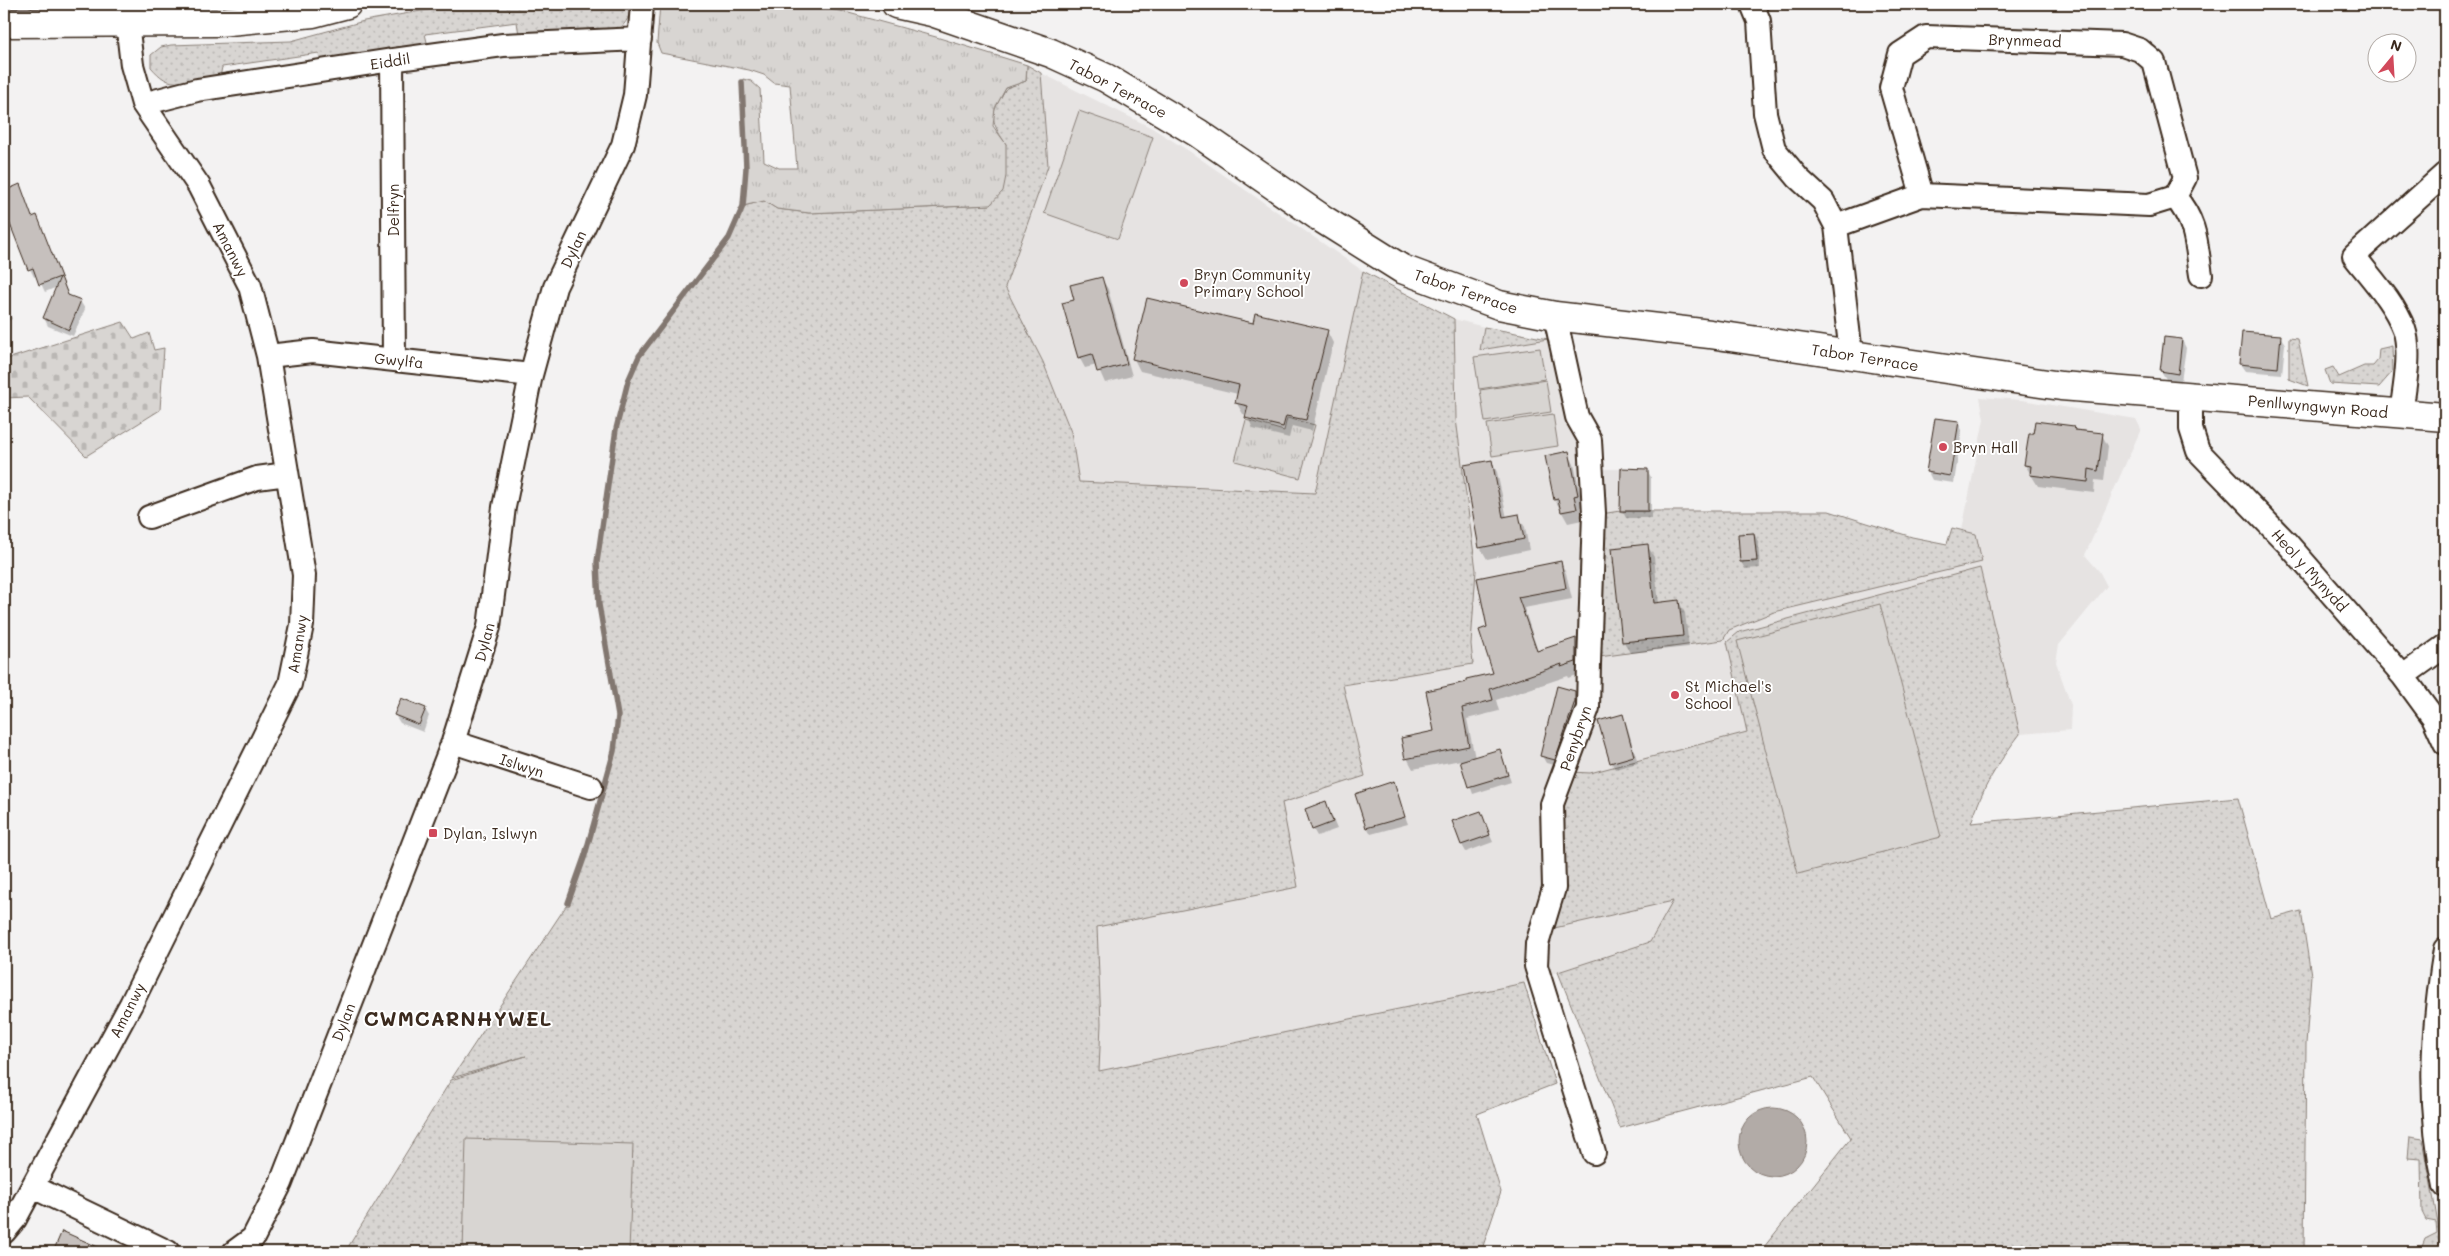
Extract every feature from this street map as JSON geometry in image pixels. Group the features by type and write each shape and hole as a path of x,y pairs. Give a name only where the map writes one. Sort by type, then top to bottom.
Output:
{"main road":[{"path":"4,23 218,22 266,19 313,13 347,4"},
{"name":"Tabor Terrace","path":"896,4 932,12 1051,53 1106,78 1198,133 1324,220 1402,269 1499,305 1555,316 1710,334 2061,386 2191,395"},
{"name":"Penllwyngwyn Road","path":"2191,395 2401,414 2445,416"}],"street":[{"name":"Dylan","path":"234,1252 253,1238 281,1183 453,742 490,626 504,507 531,375 555,287 623,146 635,95 642,4"},
{"path":"1752,4 1759,21 1765,113 1774,149 1798,178 1823,201 1836,226 1851,354"},
{"name":"Amanwy","path":"4,1232 15,1219 131,1004 290,684 302,625 304,575 268,356 250,286 199,186 143,104 132,65 127,22"},
{"name":"Brynmead","path":"1922,195 1892,88 1900,54 1926,37 2122,44 2140,50 2154,62 2185,178 2175,197"},
{"name":"Eiddil","path":"143,104 197,90 502,45 640,39"},
{"name":"Delfryn","path":"392,60 394,360"},
{"path":"2401,414 2406,365 2404,330 2391,305 2354,256 2445,174"},
{"path":"1836,226 1922,195 2150,205 2175,197 2193,222 2201,275"},
{"name":"Penybryn","path":"1555,316 1577,417 1590,440 1594,513 1588,708 1552,804 1554,888 1537,944 1536,966 1594,1153"},
{"name":"Gwylfa","path":"268,356 313,352 531,375"},
{"name":"Heol y Mynydd","path":"2191,395 2191,429 2198,451 2287,543 2403,676 2433,716 2445,743"},
{"path":"149,517 257,478 287,474"},
{"path":"2403,676 2445,646"},
{"name":"Islwyn","path":"453,742 591,787"},
{"path":"2445,949 2440,1032 2432,1074 2435,1127 2445,1186"},
{"path":"32,1187 168,1252"}],"shaded area":[{"name":"Bryn Community Primary School","path":"1041,73 1152,128 1189,151 1363,271 1315,493 1079,482 1071,432 1043,362 1005,287 1048,166"},
{"name":"St Michael's School","path":"1454,319 1484,327 1480,350 1548,339 1572,340 1586,417 1602,469 1648,469 1648,511 1829,511 1912,537 1947,544 1952,528 1962,530 1984,419 1980,397 2022,400 2136,419 2141,429 2085,555 2099,571 2107,586 2059,645 2056,662 2071,705 2070,730 2020,734 1996,764 1979,800 1967,833 1674,901 1650,942 1524,983 1098,1071 1097,905 1105,724 1473,664 1456,419"},
{"path":"1773,1108 1786,1111 1797,1118 1804,1129 1807,1142 1804,1155 1797,1166 1786,1173 1773,1176 1760,1173 1749,1166 1742,1155 1739,1142 1742,1129 1749,1118 1760,1111"}],"green space":[{"path":"513,4 629,4 630,12 626,22 618,31 519,35 517,22 425,34 429,50 320,61 319,53 222,67 219,83 183,88 182,82 172,82 164,79 151,67 151,55 161,47 171,45 291,41 364,21 438,8"},
{"path":"660,4 803,4 845,12 1027,65 1026,81 1006,88 995,108 993,126 1006,144 1006,176 1003,191 990,205 809,213 777,209 764,201 743,206 746,168 743,79 751,81 760,89 764,161 779,168 797,168 790,85 774,83 764,75 749,70 661,53 657,43"},
{"path":"1027,65 1041,73 1048,166 1005,287 1043,362 1071,432 1079,482 1315,493 1363,271 1454,319 1456,419 1476,570 1471,644 1473,664 1343,685 1365,776 1282,803 1298,887 1097,927 1101,1023 1099,1071 1524,983 1555,1084 1477,1114 1501,1192 1481,1252 345,1252 451,1080 526,1056 452,1078 568,903 585,855 614,751 617,716 599,605 597,562 616,429 628,381 639,356 729,238 743,206 764,201 777,209 809,213 990,205 1006,144 994,122 995,111 1006,88 1026,81"},
{"path":"1079,111 1153,137 1118,239 1044,213"},
{"path":"123,322 134,339 149,333 154,350 164,348 160,410 86,456 28,397 4,398 4,360"},
{"path":"1484,327 1548,339 1480,350"},
{"path":"2289,338 2298,339 2308,386 2289,379"},
{"path":"2392,346 2393,371 2379,387 2330,384 2325,370 2333,367 2339,377 2364,366 2373,366 2378,360 2379,349"},
{"path":"1540,348 1545,379 1479,389 1474,357"},
{"path":"1546,380 1551,412 1485,422 1480,390"},
{"path":"1553,414 1558,446 1492,456 1487,424"},
{"path":"1287,418 1315,425 1300,478 1235,461 1246,420 1284,431"},
{"path":"1620,511 1829,511 1912,537 1947,544 1952,528 1976,534 1982,562 1774,612 1729,630 1723,640 1599,657 1601,514"},
{"path":"1980,568 2020,734 1991,776 1980,798 1971,823 2238,798 2271,919 2301,911 2311,975 2306,1044 2304,1252 1760,1252 1851,1138 1813,1077 1620,1128 1558,972 1650,942 1673,901 1550,929 1557,829 1571,772 1590,773 1747,732 1727,642 1739,632"},
{"path":"1880,604 1941,837 1798,874 1737,641"},
{"path":"2410,1137 2423,1139 2443,1252 2420,1252 2425,1239 2437,1233 2436,1222 2426,1220 2422,1212 2421,1159 2408,1158"},
{"path":"466,1139 633,1144 629,1252 463,1252"}],"building":[{"path":"20,184 32,217 37,215 68,295 81,300 69,330 43,318 60,277 39,285 33,268 28,270 4,209 4,191"},
{"path":"1102,277 1127,364 1097,372 1092,354 1078,358 1062,303 1074,300 1070,285"},
{"path":"1147,298 1253,323 1255,313 1328,330 1306,420 1286,416 1283,427 1245,418 1248,406 1235,403 1239,385 1132,359"},
{"path":"2242,332 2281,335 2278,368 2239,364"},
{"path":"2164,337 2182,339 2178,374 2160,371"},
{"name":"Bryn Hall","path":"1935,418 1959,421 1950,476 1926,472"},
{"path":"2035,421 2074,426 2075,430 2103,433 2098,471 2089,469 2088,482 2030,475 2031,466 2024,465 2029,434 2033,434"},
{"path":"1569,451 1578,495 1574,496 1577,509 1561,512 1558,499 1554,500 1545,456"},
{"path":"1492,460 1503,517 1519,514 1524,539 1479,548 1464,465"},
{"path":"1621,468 1648,469 1648,511 1620,511"},
{"path":"1754,533 1757,561 1740,562 1738,534"},
{"path":"1648,544 1654,603 1679,600 1683,636 1622,642 1612,548"},
{"path":"1561,561 1566,588 1518,597 1537,651 1576,638 1576,662 1561,667 1562,664 1490,689 1493,700 1462,708 1469,746 1405,759 1401,738 1434,731 1426,691 1466,682 1466,679 1493,673 1479,630 1487,627 1477,578"},
{"path":"1557,686 1575,691 1575,701 1555,760 1540,756"},
{"path":"401,698 426,708 419,725 394,715"},
{"path":"1623,714 1634,756 1610,763 1598,721"},
{"path":"1500,749 1508,775 1468,787 1460,761"},
{"path":"1394,781 1405,817 1366,828 1355,794"},
{"path":"1326,801 1333,822 1312,830 1305,809"},
{"path":"1481,811 1490,835 1461,845 1452,821"},
{"path":"62,1231 109,1252 53,1252"}],"waterway":[{"path":"568,903 585,855 614,751 618,716 599,605 597,562 616,429 628,381 639,356 729,238 743,206 746,168 742,82"}],"place":[{"name":"Bryn Community Primary School","path":"1184,283"},
{"name":"Bryn Hall","path":"1943,447"},
{"name":"St Michael's School","path":"1675,695"},
{"name":"Dylan, Islwyn","path":"433,833"}],"district":[{"name":"CWMCARNHYWEL","path":"458,1018"}]}
